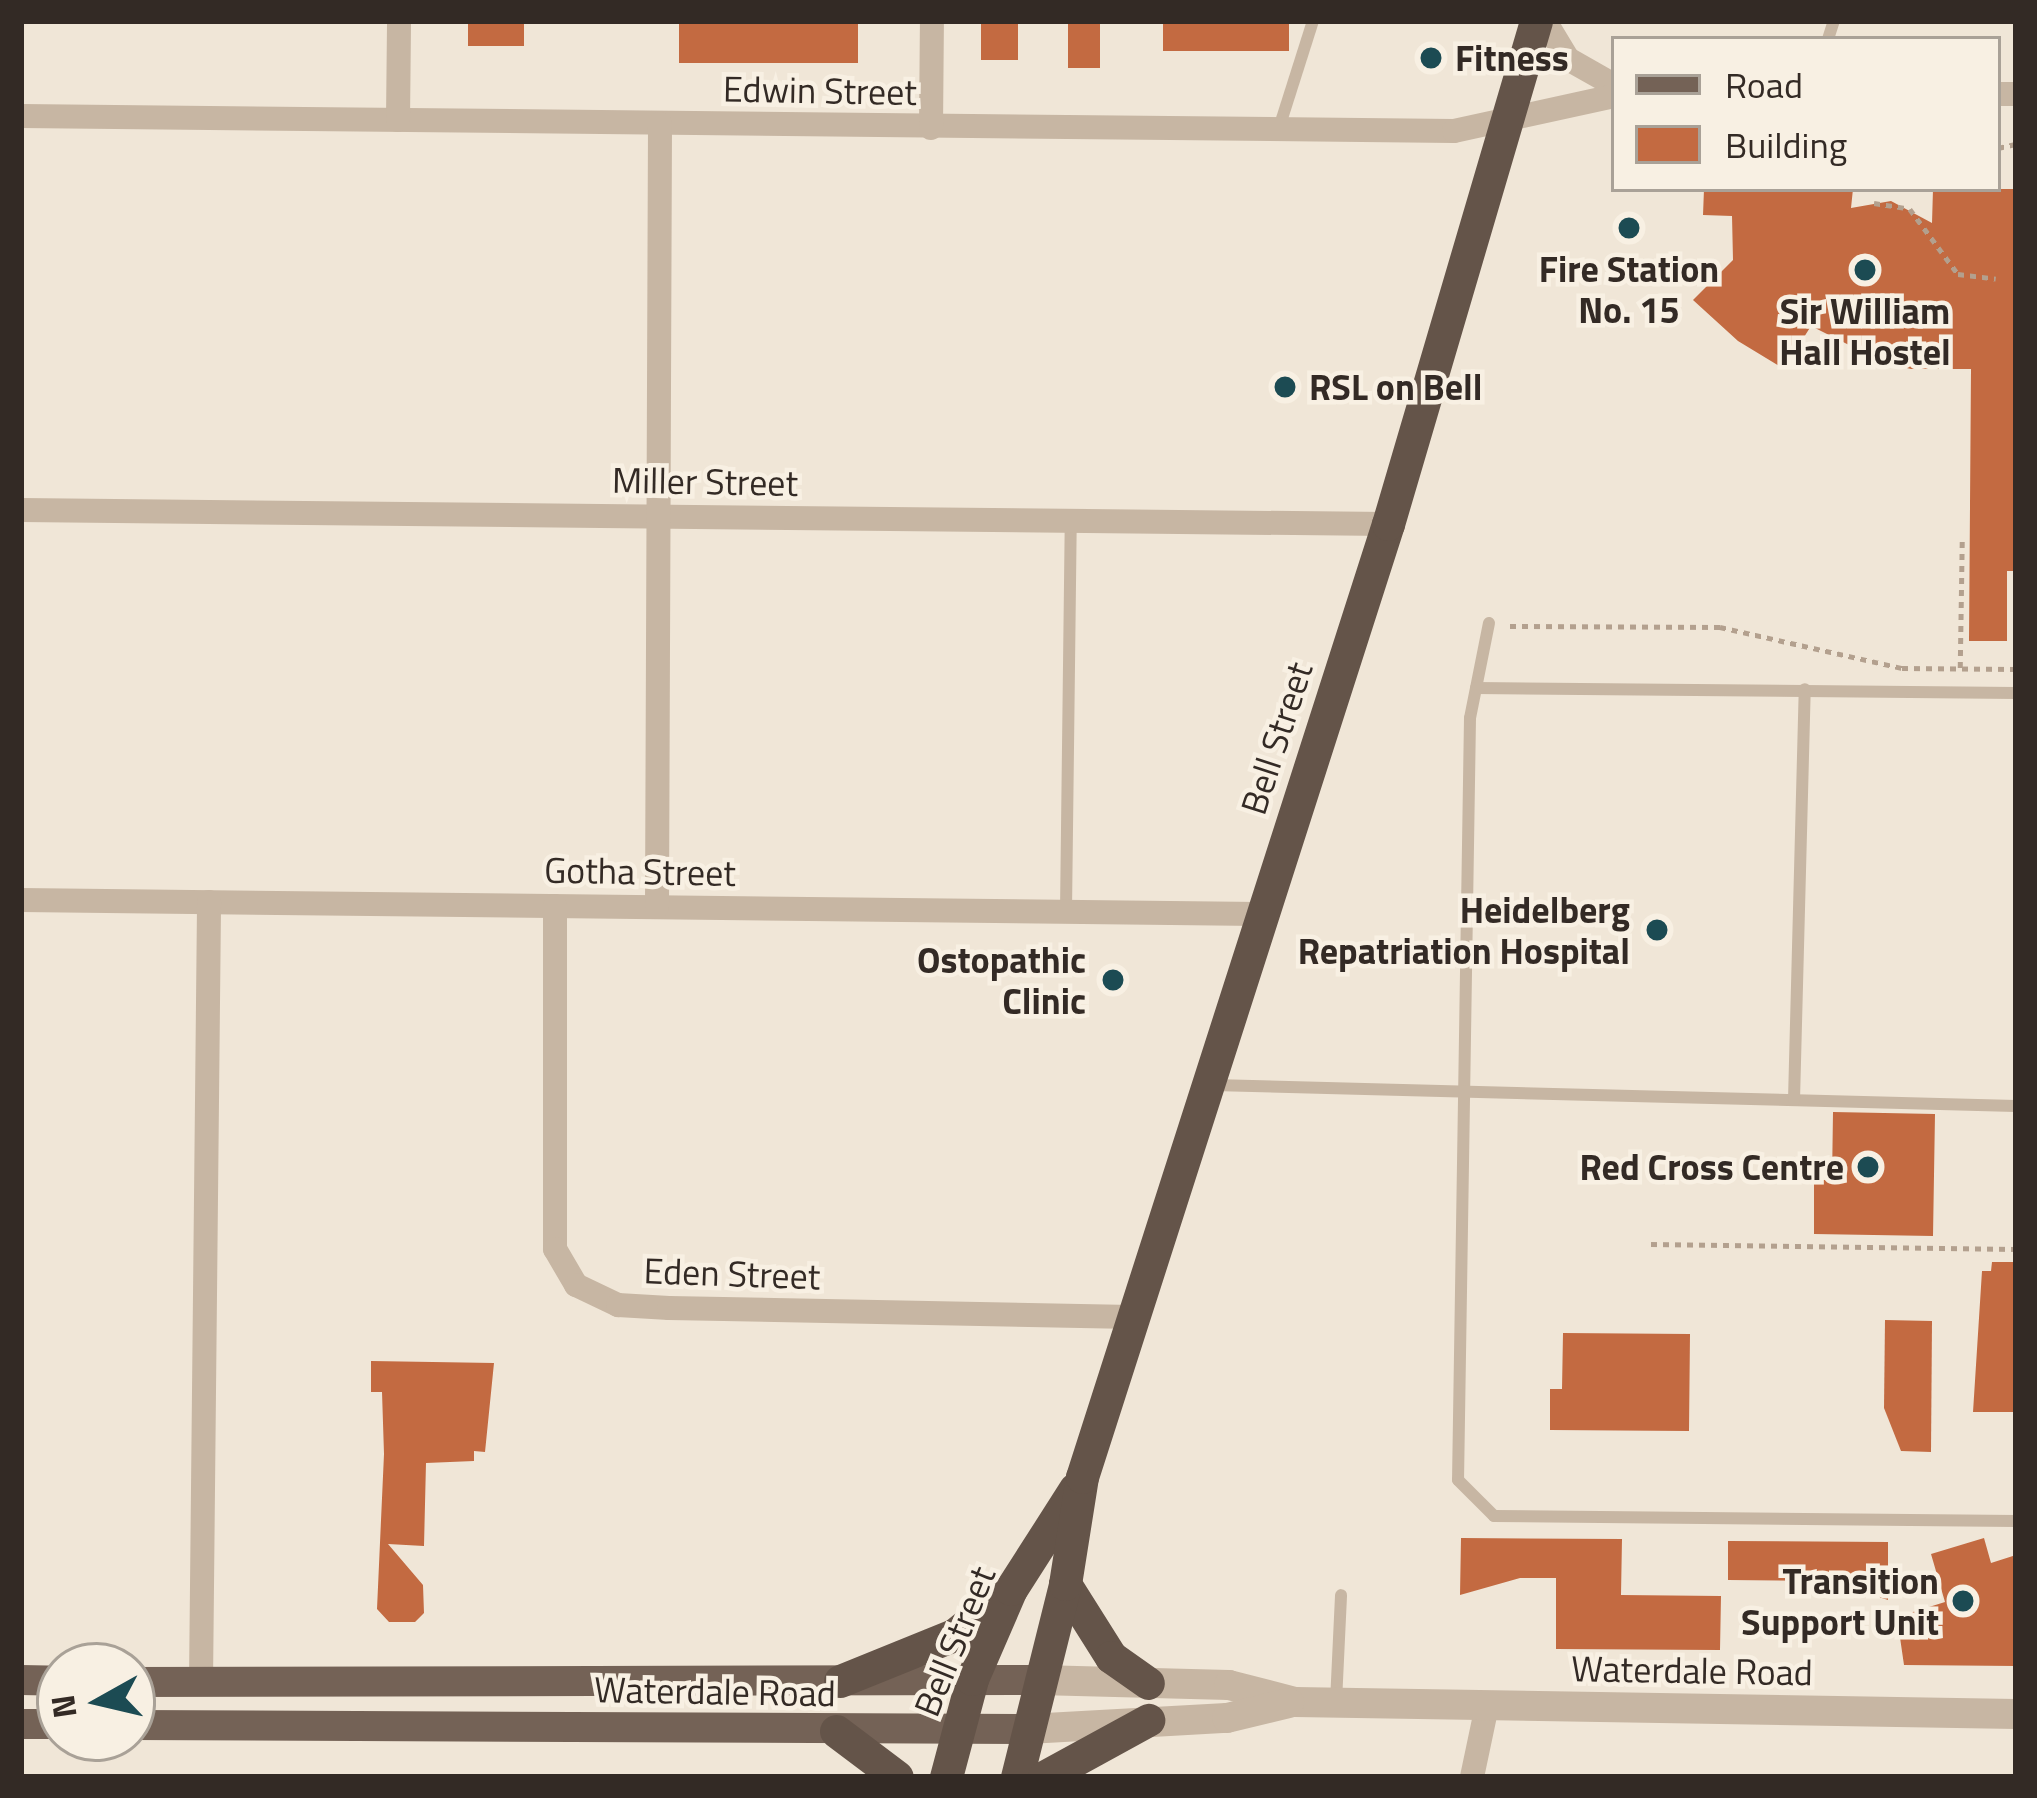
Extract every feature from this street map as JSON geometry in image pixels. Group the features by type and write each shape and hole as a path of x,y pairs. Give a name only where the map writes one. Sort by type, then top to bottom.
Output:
{"highway":[{"name":"Bell Street","path":"1017,1777 1065,1584 1082,1478 1259,914 1388,524 1540,21"},
{"name":"Bell Street","path":"946,1777 972,1679 1011,1589 1082,1478"},
{"path":"1065,1584 1111,1657 1148,1683"},
{"path":"840,1681 954,1635 1011,1589"},
{"path":"1044,1777 1148,1720"},
{"path":"836,1731 897,1777"}],"main road":[{"name":"Waterdale Road","path":"156,1682 1040,1680"},
{"name":"Waterdale Road","path":"156,1725 1028,1729"}],"street":[{"path":"398,120 399,21"},
{"path":"931,128 932,21"},
{"path":"1540,21 1568,59 1611,83"},
{"name":"Edwin Street","path":"21,116 1454,131 1611,97"},
{"path":"657,907 660,124"},
{"name":"Miller Street","path":"21,511 1388,524"},
{"name":"Gotha Street","path":"21,900 1259,914"},
{"path":"201,1683 209,902"},
{"name":"Eden Street","path":"554,906 556,1249 576,1285 618,1305 652,1307 1132,1317"},
{"name":"Waterdale Road","path":"1040,1680 1229,1685 1295,1702 2016,1714"},
{"name":"Waterdale Road","path":"1028,1729 1227,1718 1295,1702"},
{"path":"1472,1777 1487,1706"}],"lane":[{"path":"1277,132 1313,21"},
{"path":"1066,911 1071,521"},
{"path":"1489,623 1476,688 1458,1480 1494,1516 2016,1521"},
{"path":"1476,688 2016,693"},
{"path":"1794,1100 1805,689"},
{"path":"1207,1084 2016,1106"},
{"path":"1336,1703 1341,1595"}],"path":[{"path":"1874,202 1910,208 1958,274 1996,279"},
{"path":"1960,668 1962,541"},
{"path":"1485,640 1504,640 1506,626 1720,627 1902,668 2016,669"},
{"path":"1652,1244 2016,1249"}],"building":[{"path":"468,21 524,21 524,46 468,46"},
{"path":"679,21 858,21 858,63 679,63"},
{"path":"981,21 1018,21 1018,60 981,60"},
{"path":"1068,21 1100,21 1100,68 1068,68"},
{"path":"1163,21 1289,21 1289,51 1163,51"},
{"name":"Sir William Hall Hostel","path":"2016,189 2016,571 2007,571 2007,641 1969,641 1971,369 1911,369 1852,355 1853,347 1811,326 1784,369 1738,341 1693,300 1733,260 1732,216 1703,215 1704,192 1853,192 1851,208 1891,201 1932,223 1933,192"},
{"name":"Red Cross Centre","path":"1833,1112 1935,1114 1933,1236 1814,1234 1814,1180 1832,1180"},
{"path":"1992,1262 2016,1262 2016,1412 1973,1412 1982,1271 1991,1271"},
{"path":"1885,1320 1932,1321 1931,1452 1901,1451 1884,1408"},
{"path":"1563,1333 1690,1334 1689,1431 1550,1430 1550,1389 1562,1389"},
{"path":"371,1361 494,1363 485,1452 474,1451 474,1461 426,1463 424,1546 388,1544 423,1585 424,1613 415,1622 389,1622 377,1609 384,1454 382,1392 371,1392"},
{"path":"1461,1538 1622,1539 1621,1595 1721,1596 1720,1650 1556,1649 1556,1578 1520,1578 1460,1595"},
{"name":"Transition Support Unit","path":"1984,1538 1991,1563 2016,1555 2016,1666 1904,1665 1897,1617 1945,1602 1931,1554"},
{"path":"1728,1541 1888,1542 1888,1600 1830,1581 1728,1580"}],"place":[{"name":"Fitness","path":"1431,58"},
{"name":"Fire Station No. 15","path":"1629,228"},
{"name":"Sir William Hall Hostel","path":"1865,270"},
{"name":"RSL on Bell","path":"1285,387"},
{"name":"Heidelberg Repatriation Hospital","path":"1657,930"},
{"name":"Ostopathic Clinic","path":"1113,980"},
{"name":"Red Cross Centre","path":"1868,1167"},
{"name":"Transition Support Unit","path":"1963,1601"}]}
